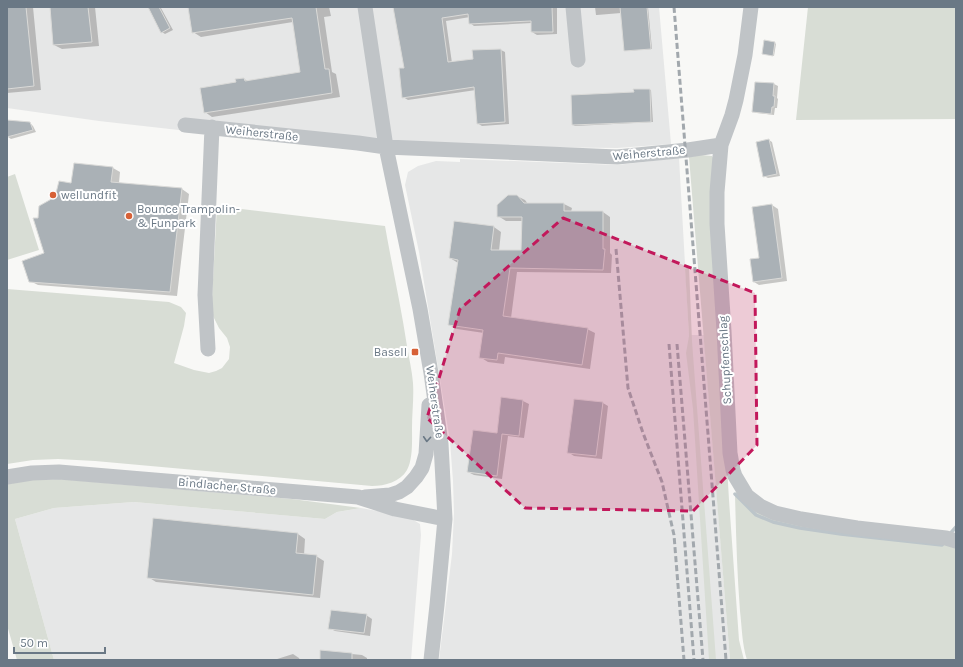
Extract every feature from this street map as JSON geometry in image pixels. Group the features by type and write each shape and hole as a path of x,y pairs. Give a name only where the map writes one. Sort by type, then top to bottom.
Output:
{"street":[{"name":"Weiherstraße","path":"365,7 386,147 420,309 441,444 445,519 431,660"},
{"path":"573,7 578,60"},
{"name":"Schupfenschlag","path":"751,7 745,56 736,100 721,145 717,192 717,224 730,453 733,470 747,496 760,506 775,513 857,528 946,538 956,541"},
{"name":"Weiherstraße","path":"185,124 386,147 617,157 685,151 721,145"},
{"path":"208,348 205,295 212,127"},
{"path":"358,497 390,495 399,492 407,487 422,468 426,454 431,373"},
{"name":"Bindlacher Straße","path":"7,477 32,472 60,472 358,497 395,509 445,519"}],"highlighted area":[{"path":"563,218 755,293 757,445 693,511 525,508 427,418 460,309"}],"shaded area":[{"path":"7,7 659,7 671,144 617,148 443,146 214,134 99,121 7,108"},
{"path":"808,7 956,7 956,119 796,120"},
{"path":"701,155 712,156 715,161 719,331 739,640 744,660 730,660 689,157"},
{"path":"679,158 689,335 704,335 730,660 439,660 452,554 454,513 453,481 450,441 419,252 405,185 408,172 418,166 436,161 460,162 460,159 617,165"},
{"path":"15,174 39,250 7,260 7,177"},
{"path":"217,206 385,226 413,383 411,455 409,466 404,474 392,482 372,486 95,461 58,459 33,460 7,464 7,289 169,302 181,307 186,313 174,363 194,370 209,373 216,371 222,368 229,359 230,347 227,338 219,328 213,316 212,298"},
{"path":"689,266 692,341 716,660 709,660 693,409 686,353 689,336 685,269"},
{"path":"60,479 292,499 361,508 337,512 325,519 134,502 54,508 15,519 54,660 17,660 7,625 7,484 32,480"},
{"path":"737,491 758,509 956,546 956,660 747,660 742,636 738,582 735,494"},
{"path":"134,502 325,519 337,512 361,508 410,518 420,524 421,535 411,660 54,660 15,519 54,508"}],"building":[{"path":"7,7 26,7 34,86 7,89"},
{"path":"50,7 88,7 92,42 53,45"},
{"path":"148,7 159,7 170,28 161,33"},
{"path":"188,7 316,7 325,69 329,69 332,93 204,113 200,88 236,82 235,79 244,78 245,81 300,72 292,18 192,33"},
{"path":"393,7 552,7 553,32 531,32 531,21 469,24 468,14 442,18 448,62 473,59 472,50 501,49 505,122 477,124 474,87 402,98 399,68 404,68"},
{"path":"620,7 647,7 651,49 624,51"},
{"path":"764,40 775,42 773,56 762,54"},
{"path":"755,82 774,83 774,107 772,107 771,114 752,112"},
{"path":"633,89 650,89 651,122 572,125 571,95 634,92"},
{"path":"7,120 30,122 33,130 7,137"},
{"path":"769,139 777,174 763,177 756,142"},
{"path":"74,163 113,167 111,182 182,188 170,292 29,282 22,261 44,253 33,218 38,218 39,206 55,197 59,181 71,183"},
{"path":"508,195 517,195 524,203 564,203 564,211 603,211 603,249 605,249 603,270 510,268 503,316 588,328 582,365 498,353 497,360 479,358 483,330 448,325 458,260 449,258 454,221 494,226 491,250 521,250 522,217 497,217 497,205"},
{"path":"772,204 782,278 753,282 750,259 759,258 752,207"},
{"path":"501,397 523,400 519,436 502,434 497,476 467,472 473,430 497,433"},
{"path":"574,399 603,402 596,456 567,453"},
{"path":"153,518 298,533 296,553 317,555 313,595 147,578"},
{"path":"331,610 367,614 364,633 328,629"},
{"path":"320,650 352,653 352,660 320,660"}],"waterway":[{"path":"735,494 756,515 773,522 800,528 841,534 942,545 944,542"},
{"path":"949,535 956,527"}],"railway":[{"path":"674,7 726,660"},
{"path":"616,249 628,388 643,433 662,482 674,535 684,660"},
{"path":"669,344 694,660"},
{"path":"677,344 703,660"}],"place":[{"name":"wellundfit","path":"53,195"},
{"name":"Bounce Trampolin- & Funpark","path":"129,216"},
{"name":"Basell","path":"415,352"}]}
